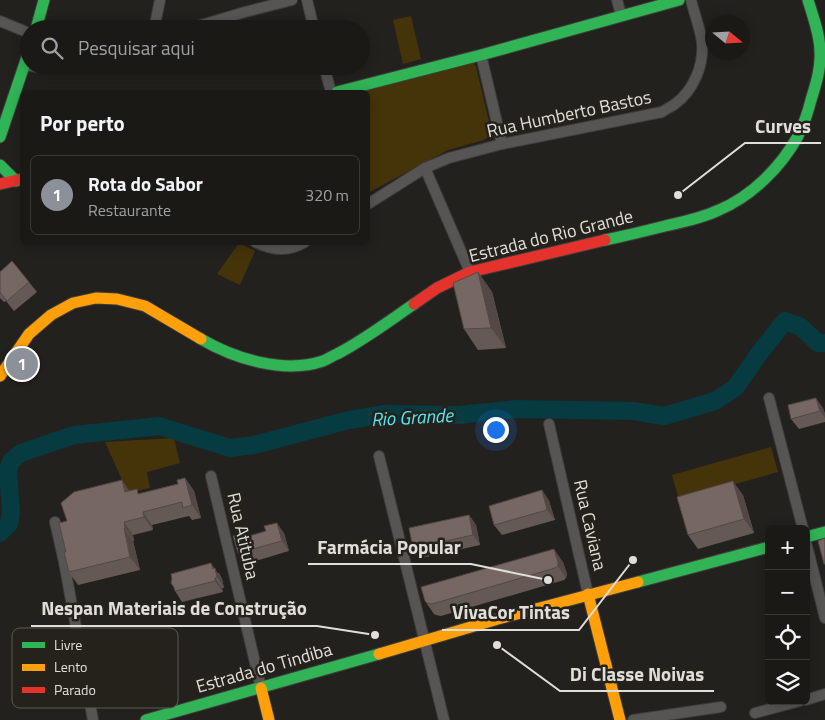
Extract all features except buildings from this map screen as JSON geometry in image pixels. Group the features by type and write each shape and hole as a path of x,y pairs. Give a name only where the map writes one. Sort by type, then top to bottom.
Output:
{"street":[{"path":"38,20 44,0"},
{"path":"156,20 160,0"},
{"path":"245,12 248,0"},
{"path":"218,20 292,0"},
{"path":"307,0 312,20"},
{"path":"617,0 621,16"},
{"path":"345,90 481,55 679,0"},
{"name":"Rua Humberto Bastos","path":"370,203 425,168 449,158 502,144 662,112 684,96 692,86 699,69 702,55 702,40 691,0"},
{"name":"Estrada do Rio Grande","path":"0,376 29,334 52,315 73,303 96,298 117,299 145,306 215,347 240,357 267,364 295,366 323,361 351,347 437,288 470,272 688,221 727,207 748,193 778,164 804,124 815,91 820,66 820,45 808,0"},
{"path":"0,21 20,29"},
{"path":"481,55 502,144"},
{"path":"0,103 20,73"},
{"path":"0,137 21,75"},
{"path":"326,75 330,90"},
{"path":"0,164 10,176 19,180"},
{"path":"425,168 470,272"},
{"path":"0,184 19,180"},
{"path":"262,245 271,249 285,249 300,245"},
{"path":"769,398 802,525"},
{"name":"Rua Caviana","path":"549,424 588,594 620,720"},
{"path":"379,456 444,720"},
{"name":"Rua Atituba","path":"211,476 269,720"},
{"path":"55,522 76,628"},
{"path":"810,536 825,532"},
{"name":"Estrada do Tindiba","path":"146,720 588,594 765,548"},
{"path":"810,558 825,618"},
{"path":"810,699 825,694"},
{"path":"755,714 786,705"},
{"path":"633,720 721,707"}],"shaded area":[{"path":"411,16 421,59 403,64 393,20"},
{"path":"473,63 476,67 491,130 489,136 484,140 448,150 370,192 370,90 362,90"},
{"path":"238,245 243,245 255,251 240,285 217,274"},
{"path":"174,438 180,463 147,472 150,488 128,493 105,442"},
{"path":"771,447 778,472 679,500 672,475"}],"waterway":[{"name":"Rio Grande","path":"0,533 9,524 11,514 8,470 11,461 21,453 74,435 159,426 230,448 254,445 349,420 385,414 458,415 517,409 633,411 664,416 715,401 735,388 785,321 801,327 818,343 825,343"}],"traffic: fast":[{"path":"38,20 44,0"},
{"path":"345,90 481,55 679,0"},
{"path":"605,240 713,213 754,189 783,159 800,132 807,114 820,64 819,39 808,0"},
{"path":"0,137 21,75"},
{"path":"0,165 16,181"},
{"path":"201,339 229,353 260,362 276,365 308,365 323,361 347,349 414,304"},
{"path":"810,536 825,532"},
{"path":"638,582 765,548"},
{"path":"146,720 379,654"}],"traffic: slow":[{"path":"0,376 29,334 51,315 73,303 96,298 117,299 145,306 201,339"},
{"path":"379,654 498,619 638,582"},
{"path":"588,594 620,720"},
{"path":"261,688 269,720"}],"traffic: jam":[{"path":"0,184 20,179"},
{"path":"414,304 437,288 470,272 605,240"}],"place":[{"name":"Curves","path":"678,195"},
{"name":"Rota do Sabor","path":"22,364"},
{"name":"VivaCor Tintas","path":"633,560"},
{"name":"Farmácia Popular","path":"548,580"},
{"name":"Nespan Materiais de Construção","path":"375,635"},
{"name":"Di Classe Noivas","path":"497,645"}]}
